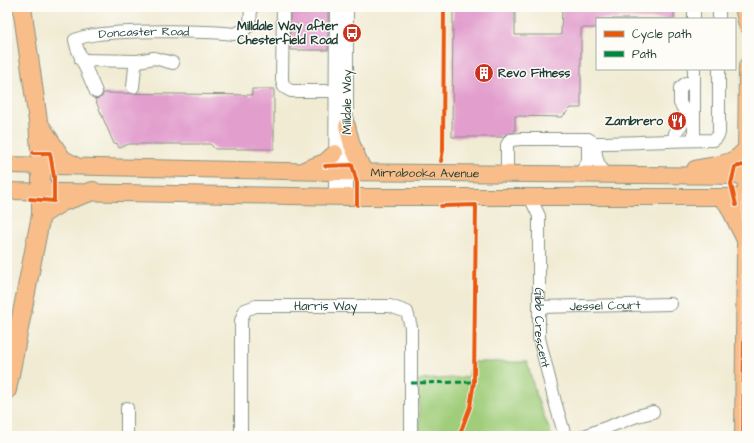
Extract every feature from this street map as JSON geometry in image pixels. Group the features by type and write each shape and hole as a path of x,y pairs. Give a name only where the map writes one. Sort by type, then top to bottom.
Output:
{"highway":[{"path":"7,390 41,215 42,191 38,121 22,7"},
{"path":"38,121 62,159 72,165"},
{"path":"41,215 62,202 93,191"}],"main road":[{"path":"743,7 747,25"},
{"path":"743,436 747,66"},
{"path":"347,126 352,144 364,172"},
{"path":"668,176 707,166 728,163 738,158 746,148"},
{"path":"295,171 324,162 336,153"},
{"name":"Mirrabooka Avenue","path":"7,165 72,165 511,175 586,171 609,176 746,176"},
{"path":"164,168 164,179 168,187 223,194"},
{"path":"586,171 601,189 631,190 653,196"},
{"path":"499,196 510,186 511,175"},
{"name":"Mirrabooka Avenue","path":"7,191 93,191 341,197 746,197"},
{"path":"720,197 727,204 745,240"}],"street":[{"name":"Doncaster Road","path":"96,92 81,60 75,40 81,37 118,33 234,34 244,30 250,25 251,7"},
{"path":"282,7 282,80 284,87 291,91 336,91"},
{"name":"Milldale Way","path":"336,7 336,153 341,172"},
{"name":"Milldale Way","path":"341,197 341,172 347,126 347,7"},
{"path":"694,7 694,18"},
{"path":"719,7 719,18"},
{"path":"81,60 138,60 154,58 173,63"},
{"path":"133,87 135,67 138,60"},
{"path":"694,70 694,140"},
{"path":"511,175 507,145 510,140 521,139 651,143 674,140 714,140 719,133 719,70"},
{"path":"674,140 675,133 688,116 680,103 680,88 686,83 694,83"},
{"path":"586,171 592,141"},
{"path":"592,141 598,166 609,176"},
{"name":"Gibb Crescent","path":"530,197 539,216 539,338 565,436"},
{"path":"539,216 553,197"},
{"name":"Jessel Court","path":"539,307 671,304"},
{"name":"Harris Way","path":"241,436 241,321 246,310 256,306 390,306 407,312 411,326 411,436"},
{"path":"127,408 127,436"},
{"path":"584,436 637,416 653,412"}],"green space":[{"path":"470,362 527,362 537,398 552,436 420,436 418,380 469,377"}],"building":[{"path":"290,7 328,7 328,50 290,50"},
{"path":"562,7 674,7 674,18 596,18 596,28 581,28 581,108 571,108 562,117 515,116 515,132 506,134 503,137 452,137 453,8 515,8 515,35 561,35"},
{"path":"252,89 274,89 274,149 215,149 210,144 129,144 119,148 117,143 114,144 95,99 102,97 103,93 252,95"}],"marked path":[{"path":"411,383 474,382"}],"cycle path":[{"path":"441,161 443,150 444,7"},
{"path":"30,199 54,201 54,177 50,153 33,153"},
{"path":"736,205 731,184 735,167 747,164"},
{"path":"325,166 352,165 357,183 357,205"},
{"path":"743,436 745,197"},
{"path":"441,206 476,205 474,382 470,407 459,436"}],"place":[{"name":"Milldale Way after Chesterfield Road","path":"352,33"},
{"name":"Revo Fitness","path":"484,73"},
{"name":"Zambrero","path":"677,121"}]}
